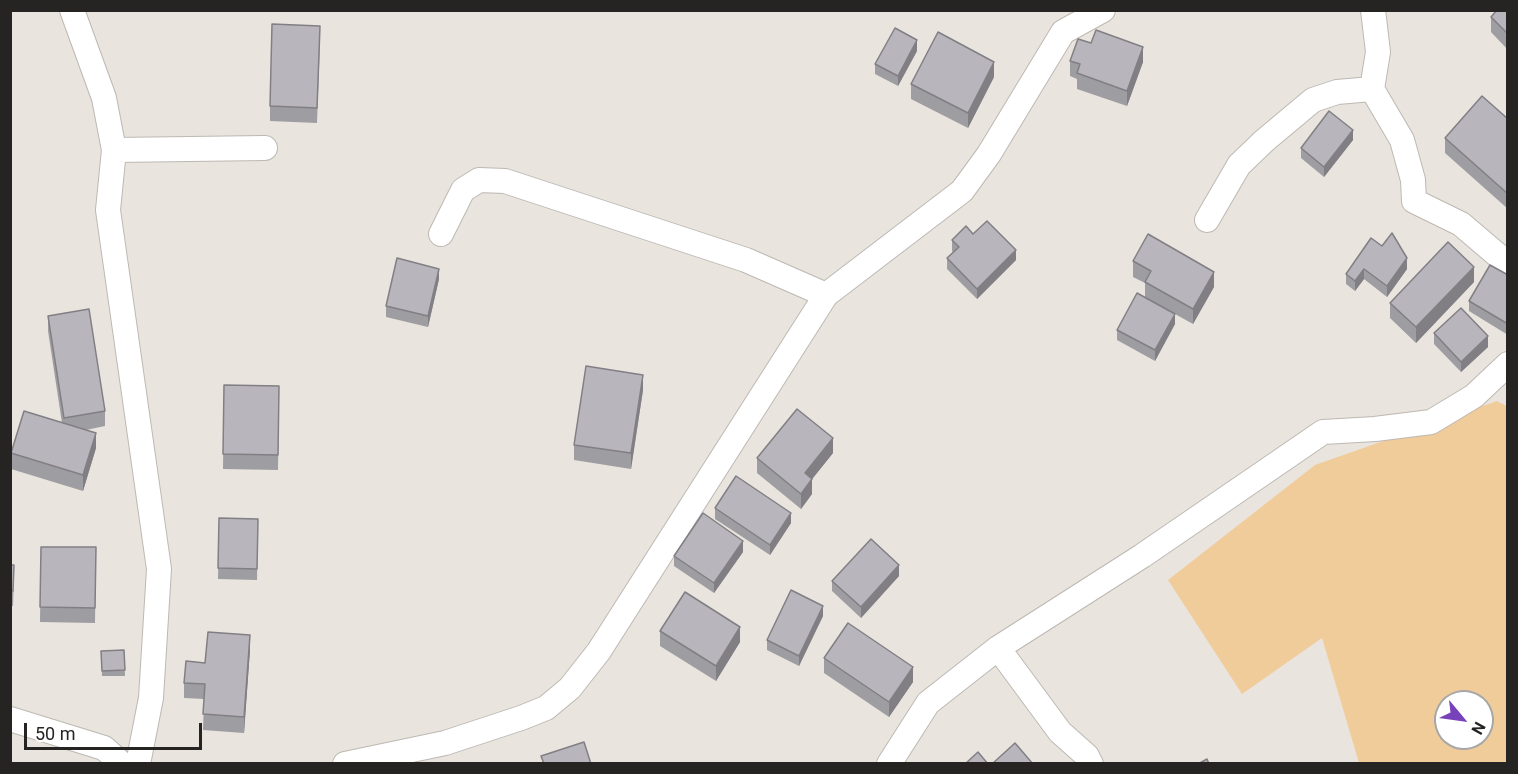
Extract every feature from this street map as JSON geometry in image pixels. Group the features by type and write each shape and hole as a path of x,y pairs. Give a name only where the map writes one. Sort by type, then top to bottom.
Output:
{"street":[{"path":"72,10 104,98 114,150 108,210 159,569 151,698 138,764"},
{"path":"345,764 445,743 520,718 546,708 570,688 598,651 826,295 962,191 989,154 1063,32 1102,10"},
{"path":"1373,10 1378,52 1372,89 1402,140 1413,180 1414,201 1461,224 1508,264"},
{"path":"1207,220 1239,165 1313,100 1337,92 1372,89"},
{"path":"114,150 265,148"},
{"path":"441,234 463,190 478,180 505,181 746,260 826,295"},
{"path":"889,764 928,703 998,648 1142,556 1323,432 1375,429 1431,422 1474,396 1508,364"},
{"path":"998,648 1060,732 1087,756 1091,764"},
{"path":"10,718 104,748 122,764"}],"shaded area":[{"path":"1497,401 1507,406 1507,763 1359,763 1322,638 1242,694 1168,580 1315,465"}],"building":[{"path":"1497,10 1508,10 1508,34 1491,17"},
{"path":"272,24 320,26 317,108 270,106"},
{"path":"895,28 917,40 898,76 875,64"},
{"path":"1096,30 1143,47 1127,91 1077,73 1080,64 1070,61 1078,39 1091,43"},
{"path":"938,32 994,62 968,113 911,84"},
{"path":"1482,96 1508,119 1508,194 1445,138"},
{"path":"1329,111 1353,130 1324,167 1301,148"},
{"path":"987,221 1016,250 977,289 947,258 959,247 952,240 966,226 973,234"},
{"path":"1392,233 1407,258 1387,286 1364,269 1355,281 1346,274 1371,238 1382,246"},
{"path":"1148,234 1214,272 1193,309 1145,282 1151,271 1133,261"},
{"path":"1448,242 1474,267 1416,327 1390,303"},
{"path":"397,258 439,269 428,316 386,306"},
{"path":"1490,265 1508,275 1508,324 1469,301"},
{"path":"1137,293 1175,314 1155,350 1117,330"},
{"path":"1461,308 1488,336 1461,362 1434,333"},
{"path":"89,309 105,411 64,418 48,316"},
{"path":"586,366 643,375 631,453 574,445"},
{"path":"224,385 279,386 278,455 223,454"},
{"path":"797,409 833,438 805,473 812,479 801,494 757,458"},
{"path":"24,411 96,433 83,475 11,453"},
{"path":"736,476 791,513 770,545 715,508"},
{"path":"703,513 743,541 714,583 674,556"},
{"path":"219,518 258,519 257,569 218,568"},
{"path":"871,539 899,565 861,607 832,581"},
{"path":"41,547 96,547 95,608 40,607"},
{"path":"10,565 14,565 13,591 10,591"},
{"path":"791,590 823,606 799,656 767,640"},
{"path":"685,592 740,627 716,666 660,631"},
{"path":"848,623 913,667 889,702 824,658"},
{"path":"208,632 250,635 244,717 203,714 205,684 184,683 186,661 205,663"},
{"path":"124,650 125,670 102,671 101,651"},
{"path":"584,742 591,764 544,764 541,756"},
{"path":"1015,743 1033,764 992,764"},
{"path":"978,752 988,764 965,764"},
{"path":"1207,759 1209,764 1198,764"}]}
